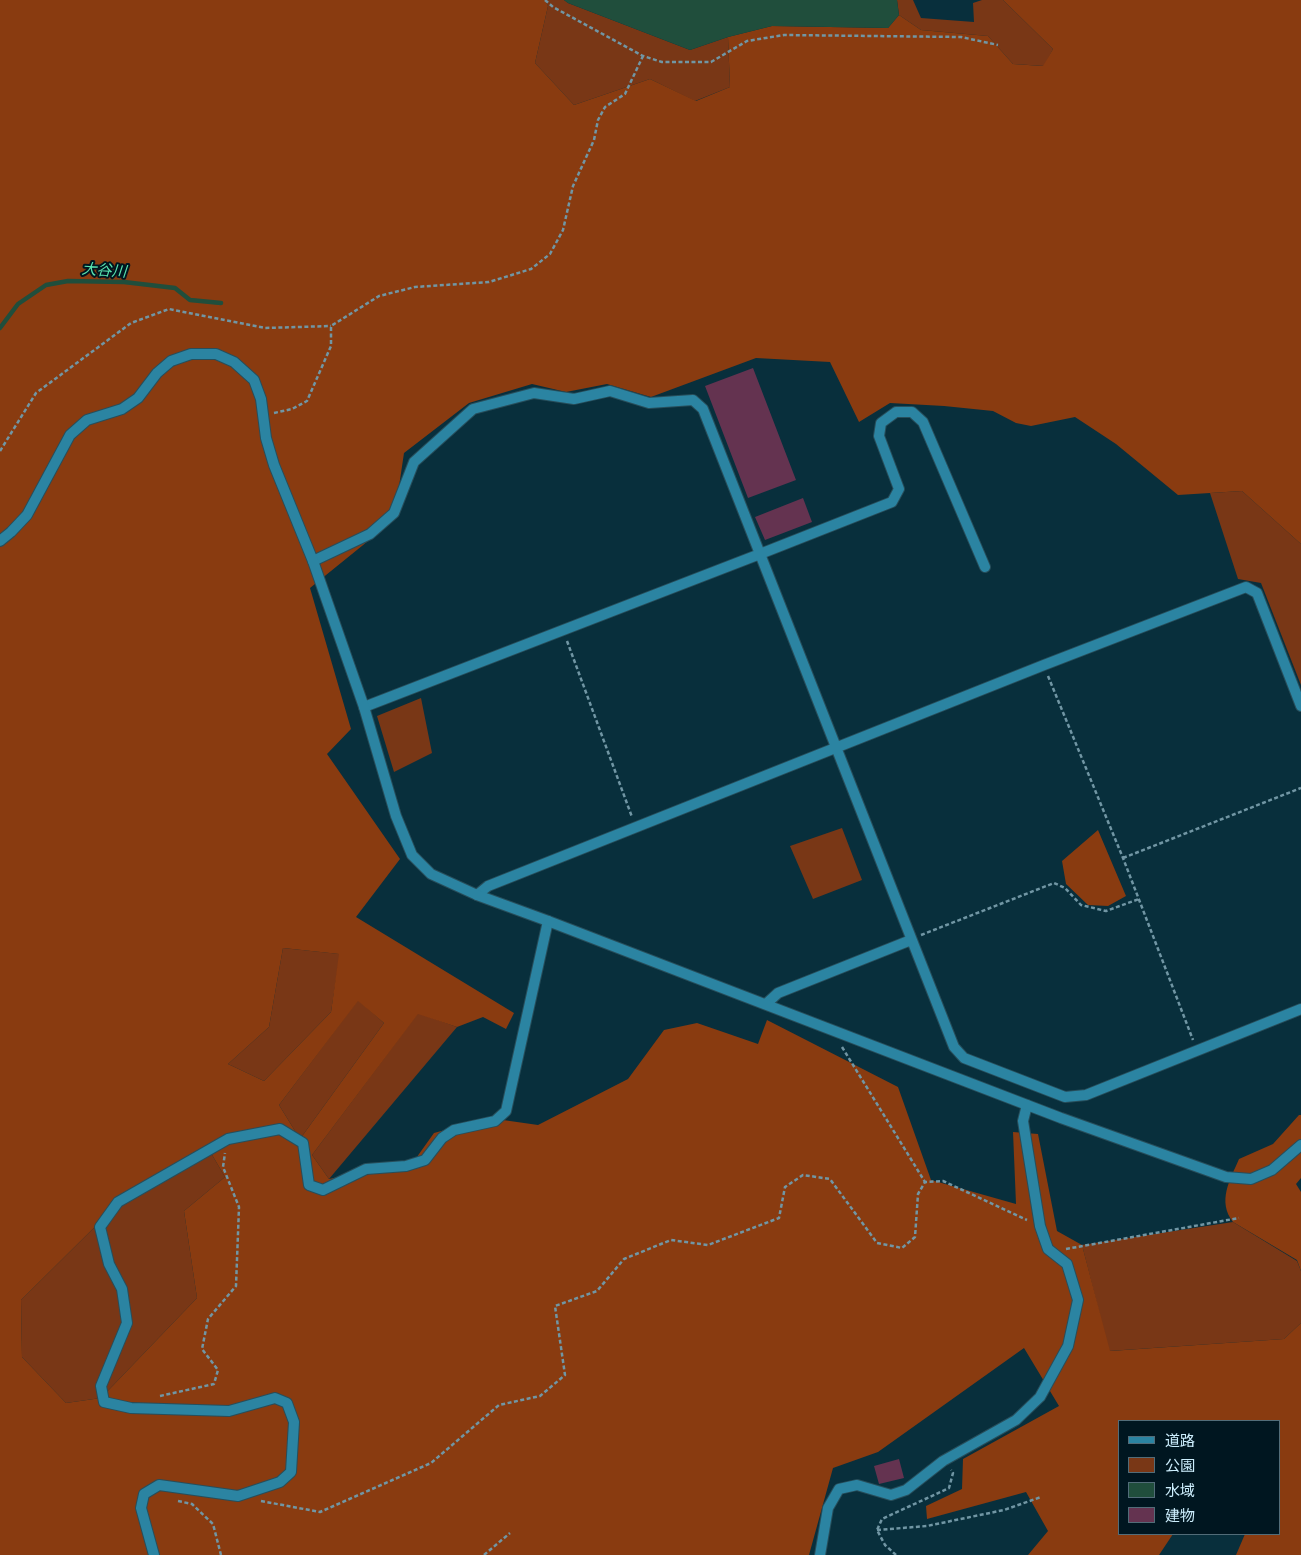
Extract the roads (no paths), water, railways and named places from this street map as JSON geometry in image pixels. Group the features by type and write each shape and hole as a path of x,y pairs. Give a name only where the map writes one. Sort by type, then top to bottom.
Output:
{"street":[{"path":"0,541 27,515 70,435 87,420 122,409 138,398 157,373 171,361 191,354 216,354 234,362 254,380 261,399 266,438 274,466 313,561 364,707 396,816 412,856 431,874 477,895 1027,1105 1226,1178 1251,1179 1272,1170 1301,1145"},
{"path":"313,561 370,534 394,513 414,462 473,409 534,393 574,398 610,391 649,403 693,400 703,410 837,747 910,940 954,1047 964,1058 1065,1098 1086,1094 1301,1009"},
{"path":"364,707 892,502 900,489 879,436 881,423 896,412 912,412 923,422 985,567"},
{"path":"477,895 488,886 1044,665 1246,587 1256,593 1301,706"},
{"path":"154,1555 141,1508 144,1494 159,1485 238,1496 280,1482 291,1472 294,1422 287,1402 275,1398 229,1411 131,1408 104,1402 101,1386 127,1323 122,1289 109,1264 100,1227 118,1202 228,1139 280,1129 303,1143 308,1185 323,1190 366,1169 406,1166 425,1160 442,1138 454,1130 495,1121 506,1111 548,921"},
{"path":"766,1004 778,993 910,940"},
{"path":"820,1555 828,1508 839,1489 857,1485 891,1494 906,1490 943,1461 1016,1420 1040,1397 1068,1346 1078,1300 1067,1264 1048,1250 1040,1226 1023,1121 1027,1105"}],"water":[{"path":"564,0 897,0 899,15 888,28 772,26 728,37 690,50"}],"waterway":[{"name":"大谷川","path":"0,328 18,304 46,285 68,281 124,282 175,288 190,300 221,303"}]}
